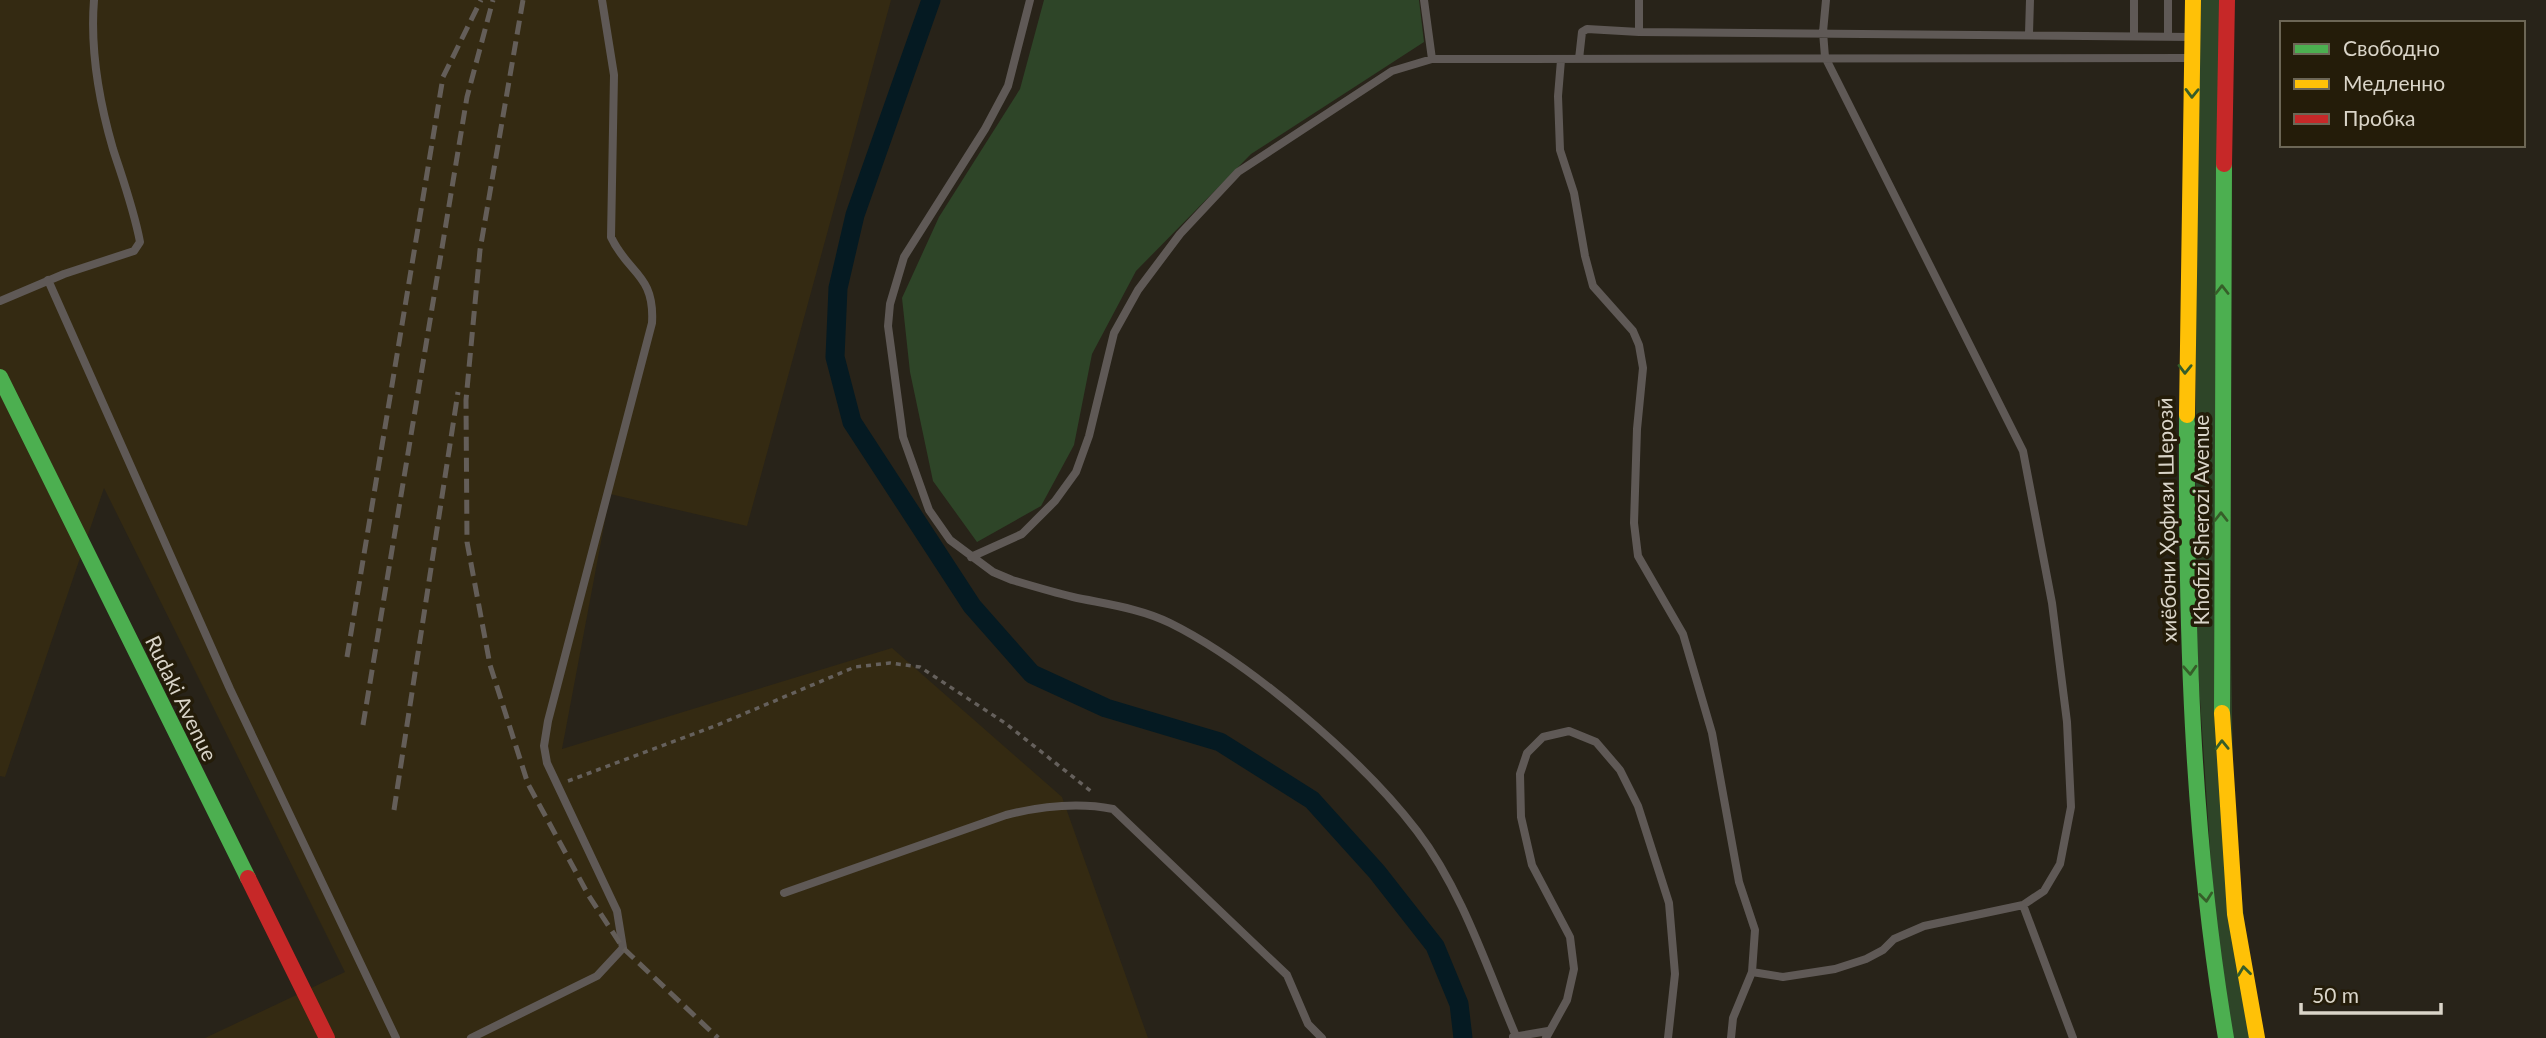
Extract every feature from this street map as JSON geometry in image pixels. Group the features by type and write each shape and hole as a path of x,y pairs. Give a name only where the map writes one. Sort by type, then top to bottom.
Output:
{"main road":[{"name":"хиёбони Ҳофизи Шерозӣ","path":"2193,0 2185,377 2188,624 2199,836 2214,973 2227,1038"},
{"name":"Khofizi Sherozi Avenue","path":"2227,0 2222,279 2222,772 2245,982 2257,1038"},
{"name":"Rudaki Avenue","path":"0,377 327,1038"}],"lane":[{"path":"0,301 48,280 134,251 140,243 136,218 112,146 96,73 92,29 94,0"},
{"path":"471,1038 597,976 623,948 617,911 557,785 544,746 548,721 621,449 652,316 651,295 638,271 616,247 611,237 614,75 602,0"},
{"path":"1030,0 1007,86 985,129 904,257 890,304 888,326 892,361 909,459 929,510 950,540 971,557 1012,580 1130,608 1169,622 1221,653 1298,713 1363,771 1418,832 1452,891 1513,1037 1547,1034 1567,1000 1574,969 1570,937 1532,865 1521,817 1520,774 1527,753 1543,737 1569,731 1596,742 1620,770 1638,806 1669,903 1675,974 1668,1038"},
{"path":"1424,0 1432,59"},
{"path":"1639,0 1639,32"},
{"path":"1752,972 1783,977 1835,969 1866,959 1883,950 1894,939 1924,926 2023,905 2043,891 2060,864 2072,785 2052,603 2023,451 1825,57 1823,32 1826,0"},
{"path":"2029,33 2030,0"},
{"path":"2134,0 2134,36"},
{"path":"2168,0 2168,37"},
{"path":"1579,59 1582,32 1587,29 1639,32 2029,33 2193,37"},
{"path":"971,557 1022,534 1055,501 1076,472 1089,436 1114,334 1138,290 1180,234 1238,172 1392,71 1432,59 2193,58"},
{"path":"1561,60 1558,96 1560,150 1574,193 1593,286 1633,331 1643,368 1637,429 1638,556 1682,634 1712,733 1740,882 1755,930 1752,972 1733,1018 1731,1038"},
{"path":"48,280 230,689 396,1038"},
{"path":"784,893 1006,815 1035,808 1084,804 1113,809 1286,975 1308,1024 1322,1038"},
{"path":"2023,905 2073,1038"}],"path":[{"path":"557,785 715,726 855,667 890,663 920,667 1005,723 1113,809"}],"shaded area":[{"path":"0,0 891,0 747,526 610,494 562,749 892,648 1062,797 1148,1038 205,1038 345,972 104,488 5,777 0,776"}],"green space":[{"path":"1044,0 1419,0 1424,42 1251,154 1136,271 1092,354 1074,445 1041,506 977,542 933,481 910,372 902,298 939,217 1020,89"},
{"path":"2197,0 2228,0 2223,197 2234,826 2257,1038 2232,1038 2218,969 2195,624"}],"waterway":[{"path":"931,0 855,215 838,288 835,357 852,422 972,606 1032,674 1106,708 1220,742 1312,800 1377,872 1435,946 1459,1004 1463,1038"}],"railway":[{"path":"347,657 443,77 481,0"},
{"path":"363,725 467,97 493,0"},
{"path":"523,0 480,250 466,400 467,542 490,665 528,784 589,896 623,948 718,1038"},
{"path":"394,810 458,392"}],"traffic: fast":[{"path":"2222,713 2224,164"},
{"path":"0,377 248,878"},
{"path":"2187,415 2193,728 2205,883 2226,1038"}],"traffic: slow":[{"path":"2187,415 2193,0"},
{"path":"2222,713 2235,914 2257,1038"}],"traffic: jam":[{"path":"2224,164 2227,0"},
{"path":"248,878 327,1038"}]}
